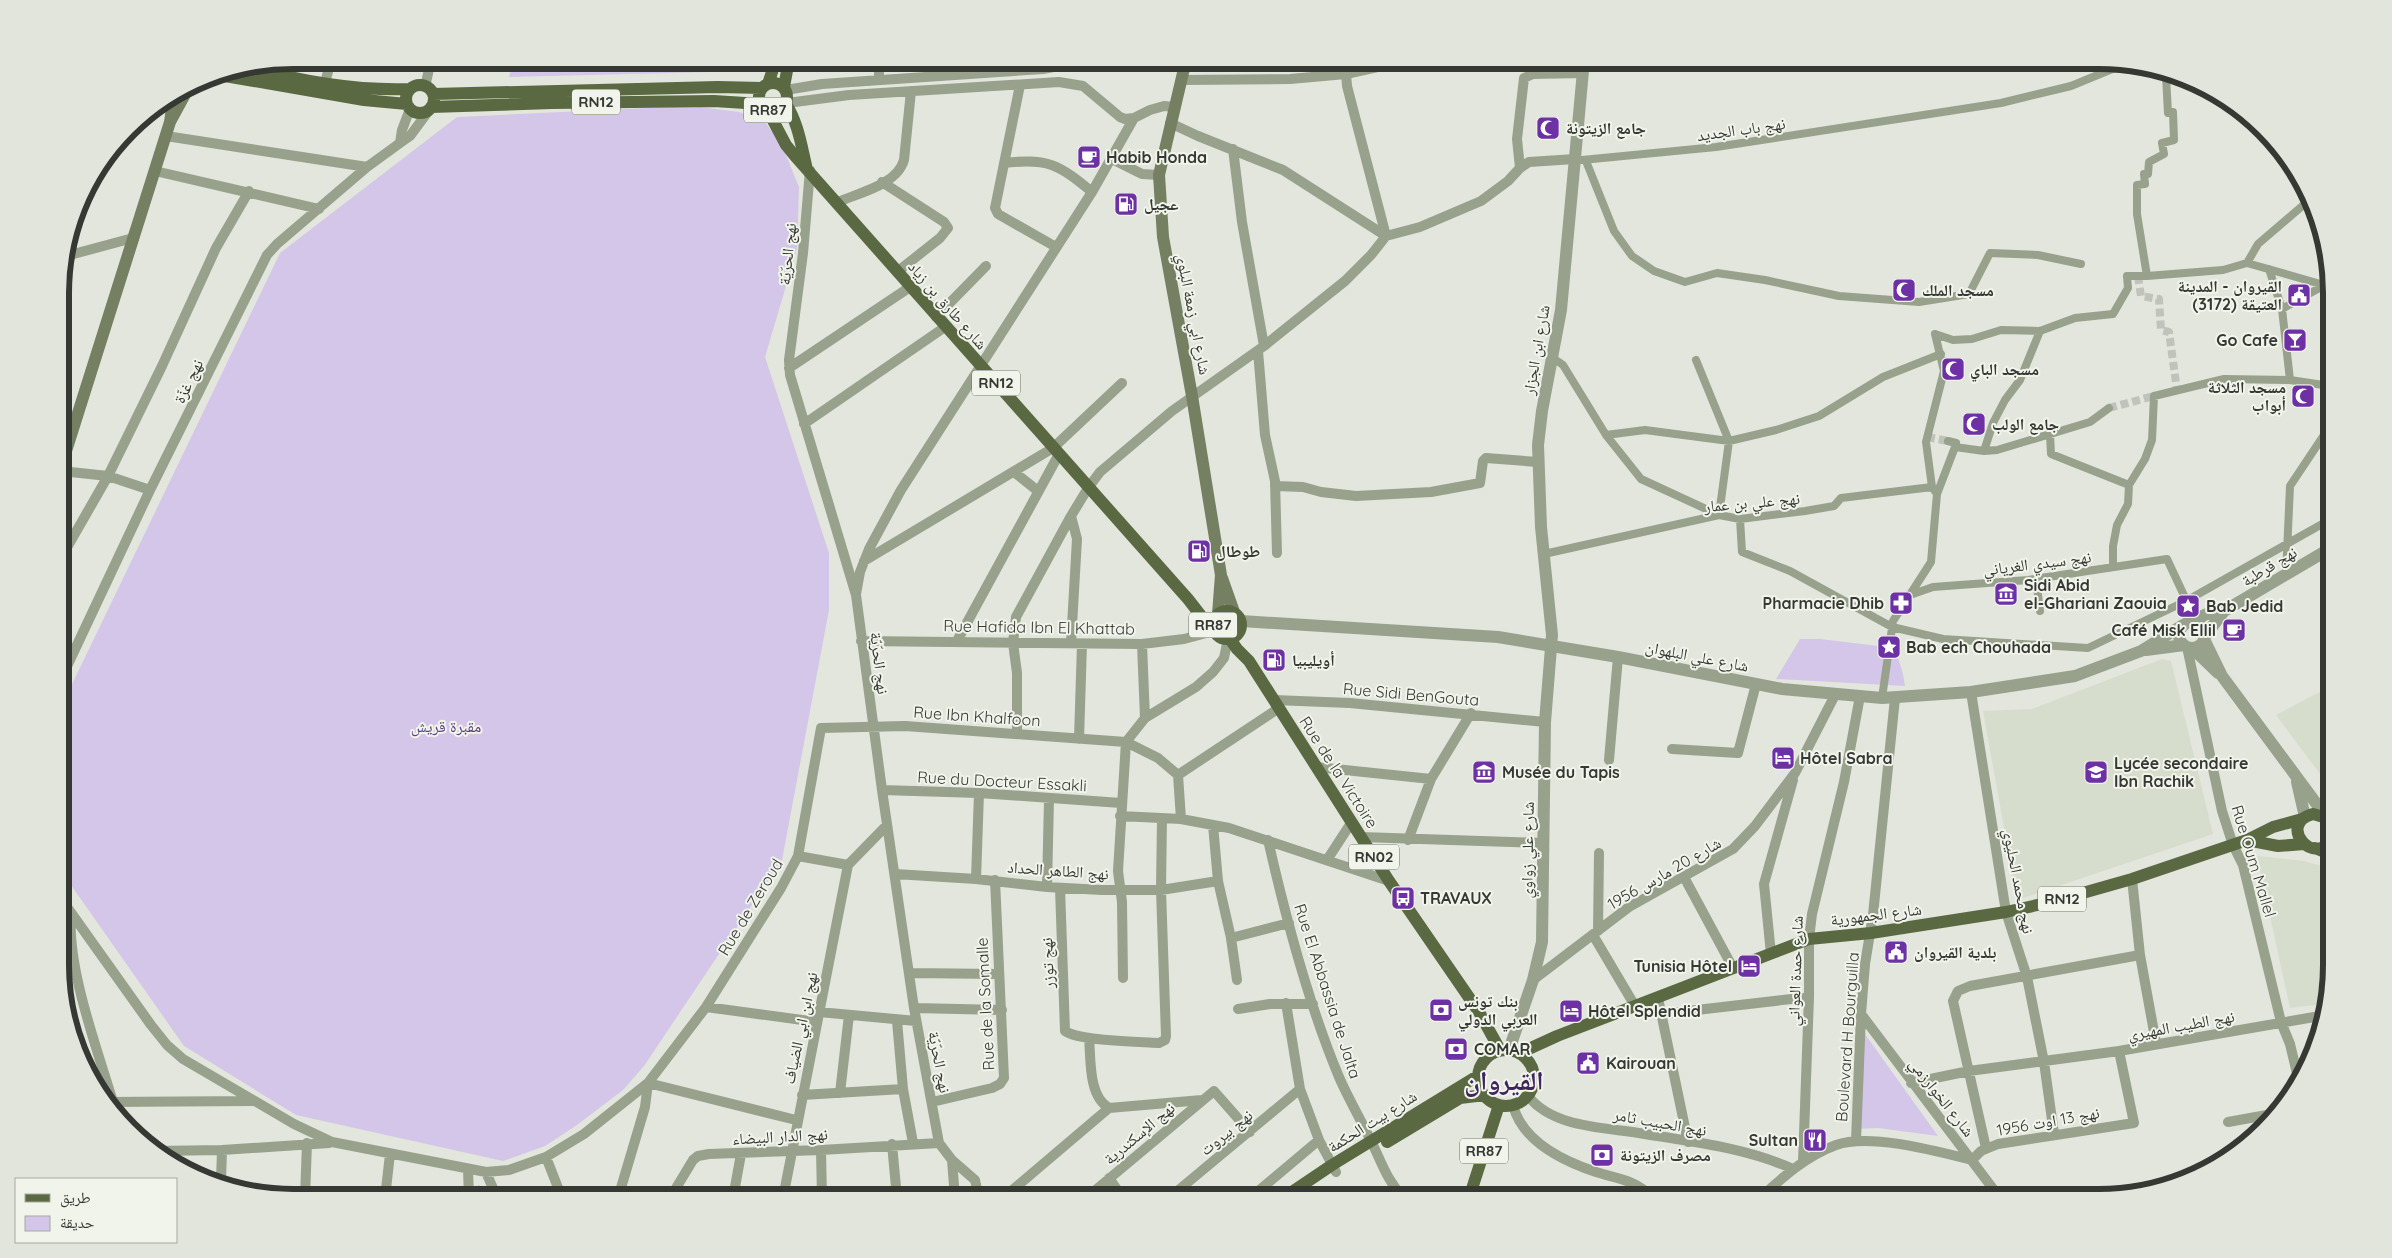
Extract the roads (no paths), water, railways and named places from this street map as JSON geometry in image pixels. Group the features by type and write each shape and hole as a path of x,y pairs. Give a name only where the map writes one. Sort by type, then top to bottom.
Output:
{"main road":[{"name":"RR87","path":"772,69 759,99 764,107 778,111 785,96 788,69"},
{"name":"شارع ابي زمعة البلوي","path":"1184,69 1159,175 1163,237 1192,396 1221,576 1234,628"},
{"name":"RN12","path":"270,70 325,83 373,90 410,90 420,86 429,90 765,86"},
{"name":"RN12","path":"232,77 409,107 420,113 430,108 552,103 714,101 764,107"},
{"name":"RR87","path":"765,86 779,84 785,96"},
{"path":"409,107 406,99 410,90"},
{"path":"429,90 430,108"},
{"name":"شارع طارق بن زياد","path":"785,96 795,122 808,168"},
{"path":"170,122 182,98"},
{"path":"69,443 166,136 173,104"},
{"name":"شارع طارق بن زياد","path":"764,107 786,145 838,202 936,317 1056,450 1202,617 1215,621"},
{"name":"شارع ابي زمعة البلوي","path":"1215,621 1221,576"},
{"name":"RR87","path":"1226,610 1234,628 1220,637 1215,621 1226,610"},
{"name":"Rue de la Victoire","path":"1234,628 1237,649 1250,661 1389,881 1479,1012 1510,1051"},
{"name":"شارع الجمهورية","path":"1510,1051 1658,998 1809,939 1871,933 2006,912 2051,902 2132,879 2233,845 2273,827 2318,814 2323,818"},
{"path":"2303,818 2298,829 2298,835 2310,846 2323,851"},
{"path":"2247,840 2278,846 2323,846"},
{"path":"1510,1051 1531,1064 1534,1072 1532,1089 1528,1096 1513,1105 1499,1105 1485,1095 1481,1089 1479,1074 1485,1059 1510,1051"},
{"name":"شارع بيت الحكمة","path":"1373,1145 1479,1074"},
{"name":"شارع بيت الحكمة","path":"1298,1189 1373,1145 1460,1098 1485,1095"},
{"name":"RR87","path":"1472,1189 1499,1105"},
{"name":"شارع بيت الحكمة","path":"1309,1189 1334,1168"}],"street":[{"path":"325,83 329,69"},
{"path":"429,90 430,69"},
{"path":"879,69 879,80"},
{"path":"785,96 812,85 1047,69"},
{"path":"1346,69 1386,236"},
{"path":"1182,80 1271,80 1346,74 1368,69"},
{"name":"شارع ابن الجزار","path":"1551,646 1551,613 1544,554 1538,462 1540,420 1561,310 1580,160 1583,69"},
{"name":"نهج باب الجديد","path":"1580,160 1716,147 2001,103 2071,86 2112,69"},
{"path":"1520,168 1517,139 1524,78 1533,74 1583,73"},
{"path":"2147,276 2137,214 2137,184 2146,184 2144,174 2148,174 2150,162 2164,154 2162,143 2174,140 2173,112 2168,112 2166,79"},
{"path":"785,96 1059,82 1083,86 1120,117 1125,119 1134,118 1158,108 1175,108"},
{"path":"1020,85 995,204 995,212 1056,247"},
{"path":"838,202 896,174 902,164 911,90"},
{"path":"400,143 409,107"},
{"name":"نهج غزّة","path":"69,662 150,490 267,255 276,244 367,167 410,136 430,108"},
{"path":"856,595 864,561 901,490 1092,192 1112,160 1134,118"},
{"path":"1170,123 1284,170 1386,236"},
{"path":"166,136 367,167"},
{"path":"1233,149 1261,349 1265,435 1275,486 1277,553"},
{"path":"1112,160 1142,174 1159,175"},
{"path":"1018,734 1017,673 1013,643 1014,624 1020,607 1071,516 1088,488 1110,462 1192,396 1261,349 1344,281 1371,255 1386,236 1420,227 1481,201 1508,181 1520,168 1529,162 1541,160 1580,160 1614,231 1632,256 1654,271 1685,282 1717,273 1765,280 1839,296 1919,302 1969,294 1990,253 2038,255 2080,264"},
{"path":"1004,164 1036,162 1055,165 1092,192"},
{"name":"نهج الحرّيّة","path":"808,168 803,252 789,368 792,387 856,595 914,1008 939,1143 952,1160 975,1180 977,1189"},
{"path":"155,171 319,209"},
{"path":"882,182 944,222 948,228 940,238 897,272"},
{"path":"69,544 108,476 162,366 216,248 249,192"},
{"path":"2247,263 2258,244 2305,204"},
{"path":"72,254 133,238"},
{"path":"1889,698 1892,621 1931,562 1935,490 1926,442 1944,371 1935,334 1953,340 1972,339 2001,330 2040,331 2075,318 2113,314 2128,288 2127,276 2223,270 2247,263 2323,283"},
{"path":"936,317 986,266"},
{"path":"2269,269 2282,309 2290,380"},
{"path":"2282,309 2323,286"},
{"path":"789,368 910,287"},
{"path":"804,424 945,327"},
{"path":"1984,451 1993,424 2005,400 2020,380 2040,331"},
{"path":"1606,435 1645,430 1728,441 1776,430 1820,416 1883,376 1941,354"},
{"path":"1553,358 1563,364 1606,435 1641,479 1719,515 1728,441 1696,360"},
{"path":"2112,567 2117,525 2128,504 2129,485 2145,459 2152,440 2154,396 2224,379 2290,380 2323,385"},
{"path":"864,561 1014,472 1056,450 1122,383"},
{"path":"1955,447 1984,451 1997,450 2090,422 2109,408"},
{"path":"2050,434 2051,454 2129,485"},
{"path":"2286,575 2290,486 2323,436"},
{"path":"1935,490 1955,447 1956,443 1948,441"},
{"path":"957,640 1038,491 1056,450"},
{"path":"1275,486 1303,487 1321,492 1350,496 1431,492 1480,483 1483,461 1486,458 1538,462"},
{"path":"69,470 108,476 150,490"},
{"path":"1014,472 1038,491"},
{"name":"نهج علي بن عمار","path":"1544,554 1719,515 1740,519 1834,506 1841,498 1935,490"},
{"path":"1071,516 1078,539 1076,644 1079,738"},
{"path":"1740,519 1742,552 1790,571 1892,628 1942,639 2088,648 2186,601 2323,522"},
{"name":"نهج قرطبة","path":"2224,611 2323,553"},
{"name":"نهج سيدي الغرياني","path":"1910,595 1933,587 2036,579 2167,559 2186,601"},
{"path":"2036,579 2040,611"},
{"path":"2186,601 2189,622 2179,638 2222,676"},
{"path":"2141,651 2189,622 2224,611"},
{"path":"2141,651 2188,646 2197,647 2224,611"},
{"name":"Rue Hafida Ibn El Khattab","path":"862,641 957,640 1013,643 1142,644 1184,639 1215,621"},
{"path":"2189,622 2198,623 2202,627 2222,676 2323,814"},
{"path":"1122,978 1118,871 1126,742 1144,718 1207,678 1224,658 1234,628"},
{"name":"شارع علي البلهوان","path":"1234,628 1463,634 1618,657 1756,684 1835,695 1889,698 1970,692 2075,676 2141,651"},
{"path":"1142,644 1144,718"},
{"name":"شارع علي زواوي","path":"1510,1051 1533,980 1542,942 1544,722 1551,646"},
{"name":"Rue Oum Mallel","path":"2188,646 2222,811 2233,845 2243,865 2281,1022 2290,1044 2296,1071"},
{"path":"1609,760 1618,657"},
{"path":"1672,749 1738,754 1756,684"},
{"name":"نهج محمد الحليوي","path":"1970,692 2006,912 2026,977 2044,1062 2054,1134"},
{"name":"شارع 20 مارس 1956","path":"1533,980 1646,897 1733,849 1755,826 1795,774 1835,695"},
{"name":"شارع حمدة العواني","path":"1803,1162 1809,997 1809,939 1812,914 1848,765 1860,696"},
{"name":"Boulevard H Bourguilla","path":"1856,1141 1861,1014 1865,964 1871,933 1889,698"},
{"name":"Rue Sidi BenGouta","path":"1277,704 1350,703 1544,722"},
{"path":"1178,775 1277,704"},
{"path":"1408,840 1431,779 1471,714"},
{"name":"Rue Ibn Khalfoon","path":"826,727 905,726 1126,742"},
{"name":"Rue de Zeroud","path":"648,1084 706,1007 781,888 798,856 819,732 821,728 826,727"},
{"path":"1126,742 1158,758 1178,775 1181,819"},
{"path":"1316,767 1431,779"},
{"path":"1771,954 1764,884 1795,774"},
{"path":"2296,777 2303,818"},
{"name":"Rue du Docteur Essakli","path":"882,790 979,793 1121,803"},
{"path":"976,879 979,793"},
{"path":"1047,887 1049,799"},
{"path":"1120,816 1181,819 1213,825 1268,840 1389,881"},
{"path":"1162,818 1161,890 1165,1040 1159,1043 1089,1038 1097,1094 1103,1105 1109,1108 1202,1100"},
{"path":"1327,860 1351,823"},
{"path":"798,856 848,865 887,825"},
{"path":"1213,825 1218,881 1231,938 1237,980"},
{"path":"1361,837 1543,843"},
{"name":"Rue El Abbassia de Jalta","path":"1268,840 1289,924 1313,1004 1340,1078 1391,1182 1397,1189"},
{"path":"1599,853 1596,933 1636,1006"},
{"name":"نهج ابن ابي الضياف","path":"785,1189 796,1120 848,865"},
{"name":"نهج الطاهر الحداد","path":"895,874 995,880 1060,888 1120,890 1161,890 1218,881"},
{"path":"1684,876 1734,968"},
{"path":"2132,879 2140,955 2156,1044"},
{"name":"Rue de la Somalle","path":"932,1102 992,1088 1002,1082 1005,1071 995,880"},
{"name":"نهج توزر","path":"1060,888 1064,1027 1070,1035 1089,1038"},
{"path":"70,914 70,935 76,975 105,1087"},
{"path":"70,914 167,1046 183,1059 253,1101 332,1142"},
{"path":"1231,938 1289,924"},
{"path":"1986,1148 1953,1001 1958,991 1970,986 2140,955"},
{"path":"909,973 999,974"},
{"path":"69,975 76,975"},
{"path":"1662,1014 1809,997"},
{"path":"1658,998 1688,1142"},
{"path":"1286,1004 1300,1088 1319,1140 1334,1168"},
{"path":"1238,1009 1286,1004 1313,1004"},
{"path":"706,1007 818,1017 849,1015 897,1021 916,1021"},
{"path":"914,1008 1002,1010"},
{"name":"شارع الخوارزمي","path":"1861,1014 1911,1083 1993,1189"},
{"path":"840,1093 849,1015"},
{"name":"نهج الطيب المهيري","path":"2134,1123 2119,1051 2317,1016"},
{"path":"897,1021 904,1089 913,1143"},
{"path":"1911,1083 1969,1071 2119,1051"},
{"path":"648,1084 796,1120"},
{"path":"168,1151 222,1150 332,1142 486,1172 509,1170 546,1157 584,1134 648,1084"},
{"path":"621,1189 645,1107 648,1084"},
{"name":"نهج بيروت","path":"1180,1189 1300,1088"},
{"path":"802,1095 904,1089"},
{"name":"نهج الإسكندرية","path":"1096,1189 1211,1092 1218,1092 1250,1132"},
{"name":"نهج الحبيب ثامر","path":"1528,1096 1544,1110 1580,1124 1744,1153 1779,1163 1792,1169"},
{"path":"115,1102 253,1101"},
{"path":"1513,1105 1519,1123 1525,1131 1553,1153 1594,1171 1632,1183 1641,1189"},
{"path":"1014,1189 1109,1108"},
{"path":"2228,1122 2266,1115"},
{"name":"نهج 13 اوت 1956","path":"1972,1160 1986,1148 1998,1144 2134,1123"},
{"path":"1261,1189 1319,1140"},
{"path":"1772,1187 1803,1162 1836,1145 1856,1141 1895,1145 1972,1160"},
{"path":"305,1189 307,1143"},
{"name":"نهج الدار البيضاء","path":"675,1189 693,1160 698,1156 709,1154 741,1154 892,1144 939,1143"},
{"path":"892,1144 896,1189"},
{"path":"221,1177 222,1150"},
{"path":"821,1150 822,1189"},
{"path":"386,1189 390,1154"},
{"path":"735,1189 741,1154"},
{"path":"546,1157 558,1189"},
{"path":"952,1160 954,1189"},
{"path":"468,1169 468,1189"},
{"path":"486,1172 493,1189"},
{"path":"1109,1178 1117,1189"}],"tunnel":[{"path":"2138,276 2141,296 2159,299 2161,330 2169,332 2177,390"},
{"path":"2109,408 2154,396"},
{"path":"1927,437 1948,441"}],"place":[{"name":"جامع الزيتونة","path":"1548,128"},
{"name":"Habib Honda","path":"1089,157"},
{"name":"عجيل","path":"1126,204"},
{"name":"مسجد الملك","path":"1904,290"},
{"name":"القيروان - المدينة العتيقة (3172)","path":"2299,295"},
{"name":"Go Cafe","path":"2295,340"},
{"name":"مسجد الباي","path":"1953,369"},
{"name":"مسجد الثلاثة أبواب","path":"2303,396"},
{"name":"جامع الولب","path":"1974,424"},
{"name":"طوطال","path":"1199,551"},
{"name":"Sidi Abid el-Ghariani Zaouia","path":"2006,594"},
{"name":"Pharmacie Dhib","path":"1901,603"},
{"name":"Bab Jedid","path":"2188,606"},
{"name":"Café Misk Ellil","path":"2234,630"},
{"name":"Bab ech Chouhada","path":"1889,647"},
{"name":"أويليبيا","path":"1274,660"},
{"name":"Hôtel Sabra","path":"1783,758"},
{"name":"Musée du Tapis","path":"1484,772"},
{"name":"Lycée secondaire Ibn Rachik","path":"2096,772"},
{"name":"TRAVAUX","path":"1403,898"},
{"name":"بلدية القيروان","path":"1896,952"},
{"name":"Tunisia Hôtel","path":"1749,966"},
{"name":"بنك تونس العربي الدولي","path":"1441,1010"},
{"name":"Hôtel Splendid","path":"1571,1011"},
{"name":"COMAR","path":"1456,1049"},
{"name":"Kairouan","path":"1588,1063"},
{"name":"Sultan","path":"1815,1140"},
{"name":"مصرف الزيتونة","path":"1602,1155"}],"district":[{"name":"القيروان","path":"1504,1081"}],"park label":[{"name":"مقبرة قريش","path":"446,726"}]}
